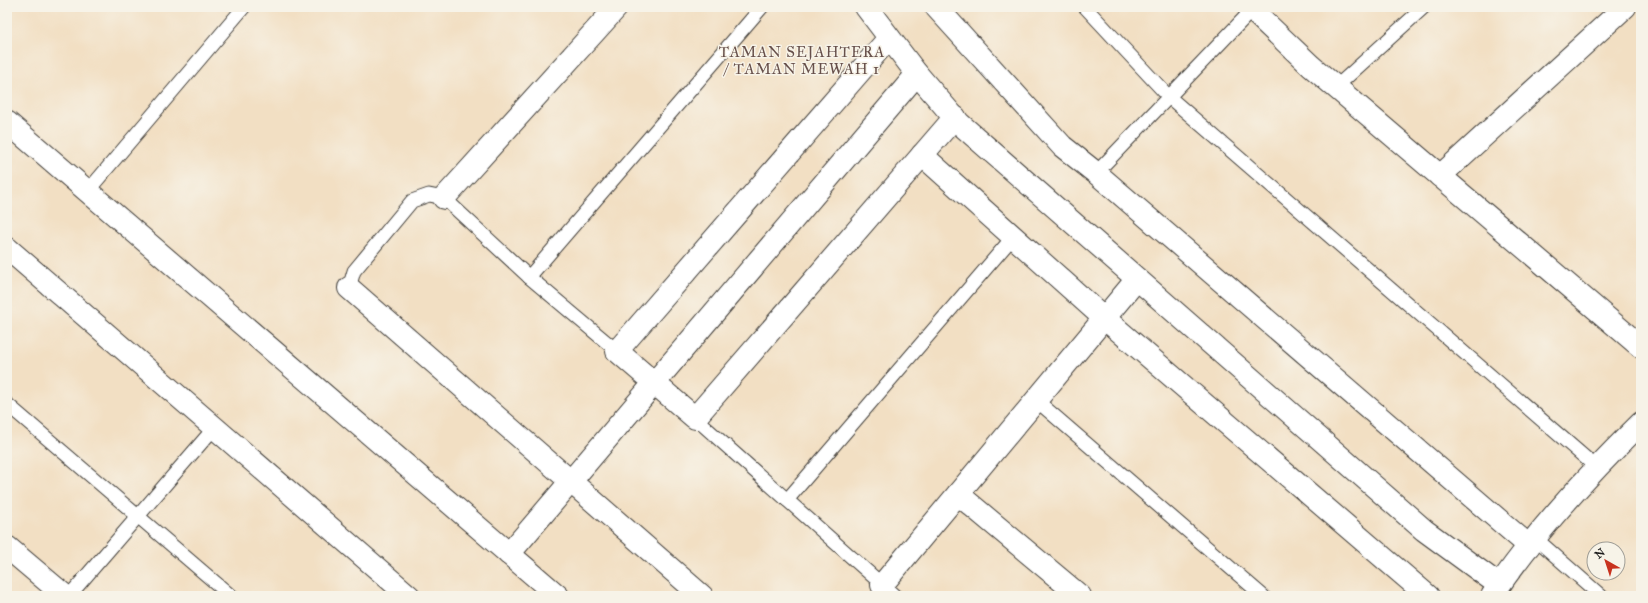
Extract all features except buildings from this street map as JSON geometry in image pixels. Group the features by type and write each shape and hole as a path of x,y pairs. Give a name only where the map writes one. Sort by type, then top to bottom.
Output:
{"street":[{"path":"444,198 617,7"},
{"path":"866,7 917,74 954,117 1137,279 1495,591 1532,542 1596,467 1641,423"},
{"path":"936,7 1062,146 1096,173 1532,542"},
{"path":"1440,176 1626,7"},
{"path":"1251,8 1311,66 1641,347"},
{"path":"889,38 617,351 695,418 954,117"},
{"path":"509,554 917,74"},
{"path":"7,122 558,596"},
{"path":"922,155 1104,318 1428,596"},
{"path":"7,248 409,596"},
{"path":"889,590 958,494 1137,279"},
{"path":"349,288 702,596"},
{"path":"958,494 1080,596"},
{"path":"7,547 65,596"}],"lane":[{"path":"87,192 244,7"},
{"path":"529,277 762,7"},
{"path":"1085,7 1169,97 1596,467"},
{"path":"1336,87 1424,7"},
{"path":"1096,173 1251,8"},
{"path":"349,288 354,271 412,201 429,195 444,198 529,277 617,351"},
{"path":"787,500 1013,237"},
{"path":"1036,400 1263,596"},
{"path":"7,404 231,596"},
{"path":"695,418 889,590"},
{"path":"69,596 215,428"},
{"path":"1532,542 1601,596"}],"district":[{"name":"TAMAN SEJAHTERA / TAMAN MEWAH 1","path":"802,60"}]}
